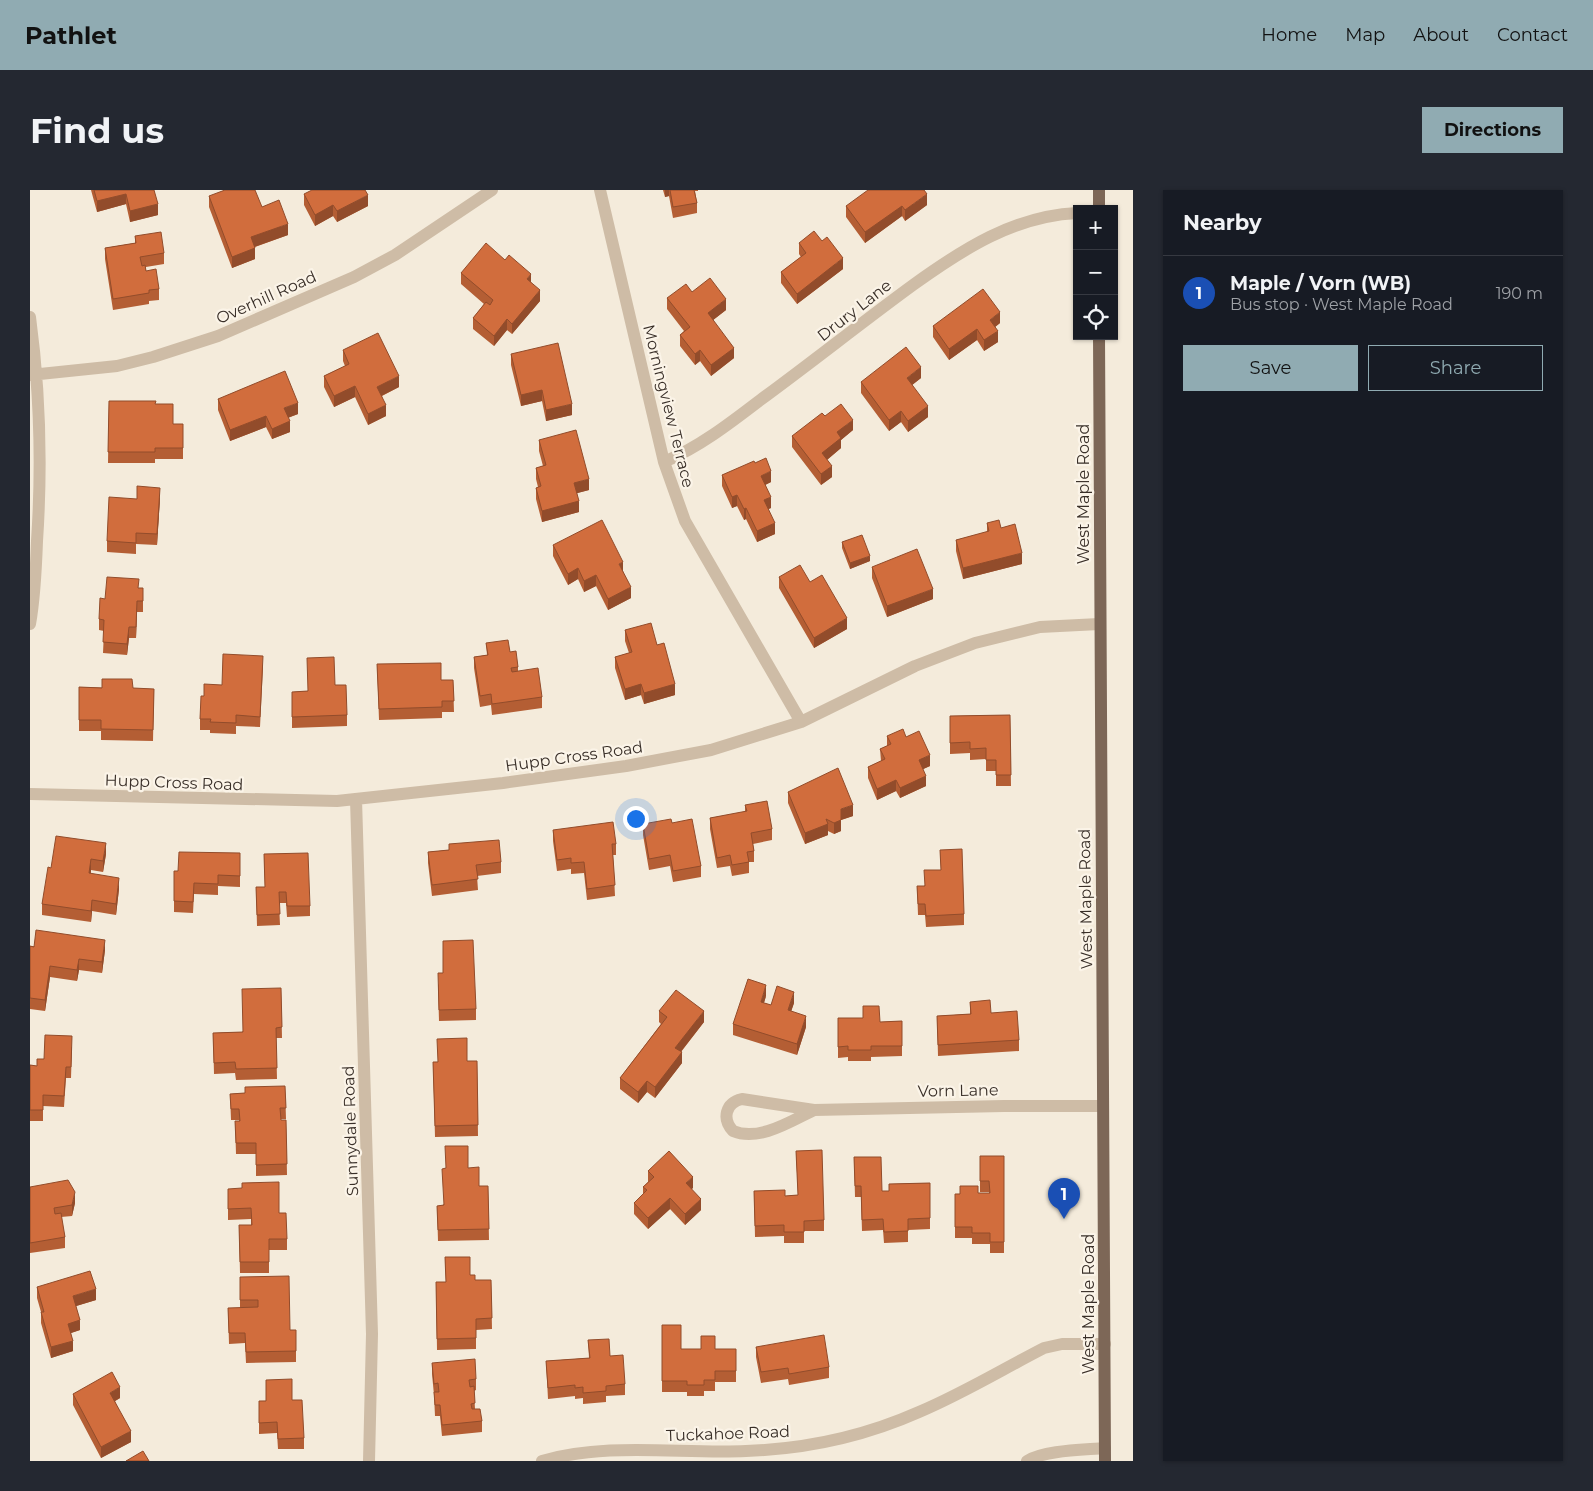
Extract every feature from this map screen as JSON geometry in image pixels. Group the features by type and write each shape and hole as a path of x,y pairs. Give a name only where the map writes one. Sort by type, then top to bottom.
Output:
{"main road":[{"path":"1099,190 1099,205"},
{"name":"West Maple Road","path":"1099,340 1099,624 1105,1454"}],"street":[{"name":"Overhill Road","path":"33,375 116,366 153,357 218,336 354,277 378,264 492,190"},
{"name":"Morningview Terrace","path":"600,190 664,462 685,522 801,722"},
{"name":"Drury Lane","path":"664,462 683,454 725,427 882,308 974,244 998,232 1043,217 1073,214"},
{"path":"30,317 33,375 40,419 40,506 34,602 30,624"},
{"name":"Hupp Cross Road","path":"30,794 238,800 356,799 503,783 626,766 711,750 801,722 915,666 975,643 1015,631 1040,627 1099,624"},
{"name":"Sunnydale Road","path":"356,799 372,1334 368,1461"},
{"name":"Vorn Lane","path":"814,1110 786,1124 755,1134 733,1131 726,1120 726,1111 730,1105 735,1100 742,1099 814,1110 1103,1106"},
{"name":"Tuckahoe Road","path":"542,1461 597,1452 747,1451 804,1446 864,1432 919,1413 1044,1348 1062,1344 1105,1344"},
{"path":"1027,1461 1053,1454 1105,1454"}],"building":[{"path":"94,190 154,190 158,204 130,211 126,194 97,201"},
{"path":"225,190 255,190 262,207 279,200 288,224 251,237 255,248 232,257 209,196"},
{"path":"312,190 365,190 368,195 337,211 333,205 315,215 304,194"},
{"path":"670,190 694,190 697,203 673,207"},
{"path":"868,190 924,190 927,194 905,210 902,206 865,232 846,206"},
{"path":"814,231 822,241 827,237 843,258 797,294 781,272 806,253 799,243"},
{"path":"161,232 164,253 140,257 142,266 145,265 146,271 156,269 159,289 149,290 149,293 113,299 105,248 136,243 135,236"},
{"path":"486,243 505,260 509,255 531,274 527,279 540,290 512,324 507,319 494,336 473,318 486,302 490,305 493,300 461,273"},
{"path":"710,278 726,299 708,313 734,348 711,365 700,350 695,354 680,335 690,327 667,298 686,284 692,292"},
{"path":"983,289 1000,312 990,320 998,331 984,340 977,329 949,349 933,326"},
{"path":"378,333 399,376 377,387 386,405 368,414 355,386 334,396 324,376 349,364 343,350"},
{"path":"558,343 572,404 546,410 542,390 521,395 511,354"},
{"path":"906,347 921,367 907,378 928,406 908,421 901,411 889,420 861,382"},
{"path":"285,371 298,403 284,408 290,421 272,429 266,416 230,430 218,399"},
{"path":"109,401 156,401 155,404 173,404 173,424 183,424 183,448 155,448 155,452 108,452"},
{"path":"841,404 853,420 837,432 841,438 822,453 832,466 821,474 792,436 822,413 825,416"},
{"path":"576,430 589,479 574,483 579,501 542,511 536,488 541,486 536,468 546,465 539,440"},
{"path":"766,458 771,471 761,476 771,497 764,500 775,523 757,531 746,508 744,509 737,495 732,497 722,475 754,461 755,463"},
{"path":"137,486 160,488 157,534 136,533 136,543 107,541 109,497 137,499"},
{"path":"602,520 623,562 619,564 631,587 608,599 596,575 584,581 578,568 568,574 553,545"},
{"path":"999,520 1001,528 1015,524 1022,553 963,568 956,540 989,531 987,523"},
{"path":"862,535 870,556 850,563 842,542"},
{"path":"917,549 933,589 887,606 872,567"},
{"path":"800,565 810,582 822,575 847,618 814,638 779,577"},
{"path":"107,577 139,579 138,588 143,588 143,601 137,601 136,627 129,627 127,644 103,642 104,620 99,619 100,598 105,599"},
{"path":"651,623 657,645 664,643 675,684 644,693 641,684 625,689 615,657 632,652 625,630"},
{"path":"508,640 510,652 516,651 518,667 511,668 512,672 538,668 542,697 492,704 491,694 480,696 474,657 488,655 486,643"},
{"path":"223,654 263,656 260,717 236,715 236,723 210,722 211,719 200,719 201,696 204,696 204,684 222,685"},
{"path":"334,657 335,685 346,685 347,715 292,717 292,692 308,691 307,658"},
{"path":"441,663 441,680 453,680 454,701 442,701 442,707 379,709 377,664"},
{"path":"102,679 132,679 133,688 154,689 153,730 101,729 101,720 79,720 79,687 102,688"},
{"path":"1010,715 1011,775 996,775 996,760 986,760 986,748 970,749 970,742 950,743 950,716"},
{"path":"903,729 906,737 919,731 930,755 919,760 926,776 900,788 896,780 877,789 868,767 885,759 880,749 891,744 887,736"},
{"path":"838,768 853,805 841,809 841,820 834,823 826,819 828,824 805,833 788,792"},
{"path":"767,801 772,829 751,833 754,851 747,852 749,862 732,865 730,855 717,858 710,818 747,811 745,805"},
{"path":"671,819 672,823 692,819 701,866 673,871 670,855 649,859 643,824"},
{"path":"613,822 616,844 612,844 615,885 587,889 584,862 571,863 571,858 557,860 553,830"},
{"path":"56,836 106,843 103,861 91,859 89,873 119,878 116,904 92,900 91,911 42,904 48,867 51,868"},
{"path":"499,840 501,862 476,865 478,879 432,885 428,852 449,850 449,844"},
{"path":"962,849 964,914 926,916 925,904 918,904 917,886 925,886 924,870 941,870 940,850"},
{"path":"179,852 240,853 240,876 218,875 218,884 194,883 193,902 174,901 174,871 178,871"},
{"path":"308,853 310,906 287,906 286,892 279,892 280,914 257,915 256,887 265,887 264,854"},
{"path":"36,930 105,940 102,962 79,959 77,970 50,966 45,1000 30,998 30,946 34,947"},
{"path":"473,940 476,1009 439,1010 438,973 443,973 443,941"},
{"path":"748,979 766,985 761,1002 771,1005 777,986 794,992 788,1010 806,1016 797,1044 733,1024"},
{"path":"281,988 282,1027 276,1028 277,1068 236,1069 235,1062 214,1063 213,1033 243,1032 242,989"},
{"path":"676,990 704,1011 675,1048 682,1052 655,1087 647,1081 638,1092 620,1078 667,1017 659,1011"},
{"path":"990,1000 991,1013 1017,1011 1019,1040 938,1045 937,1016 971,1014 970,1002"},
{"path":"863,1006 879,1006 880,1022 902,1021 902,1046 871,1046 871,1050 848,1050 848,1046 838,1047 838,1018 863,1018"},
{"path":"45,1035 72,1036 71,1067 66,1067 64,1096 43,1095 43,1110 30,1110 30,1065 37,1066 37,1059 44,1059"},
{"path":"467,1038 467,1061 477,1061 478,1125 435,1126 433,1062 438,1062 437,1039"},
{"path":"285,1086 286,1108 280,1108 281,1120 286,1120 287,1164 256,1165 256,1143 236,1143 235,1121 240,1121 239,1109 231,1109 230,1094 245,1093 245,1087"},
{"path":"445,1146 468,1146 468,1168 479,1167 479,1186 488,1186 489,1229 438,1230 437,1206 444,1205 442,1169 446,1168"},
{"path":"822,1150 824,1220 804,1221 804,1232 784,1232 784,1225 755,1226 754,1191 785,1190 785,1196 798,1195 796,1151"},
{"path":"669,1151 693,1177 686,1183 701,1199 685,1214 670,1198 648,1218 634,1203 647,1190 643,1187 654,1177 648,1171"},
{"path":"980,1156 1004,1156 1004,1242 990,1242 990,1233 972,1233 972,1227 955,1227 955,1194 960,1194 960,1186 978,1186 978,1193 990,1193 989,1181 980,1181"},
{"path":"854,1157 881,1157 882,1191 889,1191 889,1184 930,1183 930,1218 908,1219 908,1231 884,1232 883,1219 862,1220 861,1186 855,1186"},
{"path":"68,1180 75,1192 72,1205 54,1208 55,1214 61,1213 65,1237 30,1243 30,1187"},
{"path":"279,1182 279,1213 286,1213 287,1239 269,1239 269,1262 240,1262 239,1225 252,1225 251,1208 228,1209 228,1189 242,1188 242,1183"},
{"path":"445,1257 470,1257 470,1275 475,1275 475,1280 491,1280 492,1318 476,1319 476,1338 437,1339 436,1282 446,1282"},
{"path":"90,1271 96,1289 73,1296 80,1320 68,1324 73,1341 51,1347 41,1312 44,1312 37,1287"},
{"path":"289,1276 290,1330 296,1330 296,1351 246,1352 245,1333 229,1333 228,1308 258,1307 258,1300 240,1300 240,1277"},
{"path":"662,1325 681,1325 681,1349 701,1349 701,1336 715,1336 715,1349 736,1349 736,1371 715,1371 715,1380 704,1380 704,1385 687,1385 687,1381 662,1381"},
{"path":"824,1335 829,1367 789,1374 788,1368 761,1372 756,1347"},
{"path":"609,1339 610,1356 623,1355 625,1384 606,1386 606,1391 583,1393 583,1387 575,1388 575,1385 548,1388 546,1361 590,1358 588,1340"},
{"path":"475,1359 476,1379 469,1380 470,1387 474,1386 475,1403 471,1404 472,1409 480,1409 482,1421 442,1425 440,1405 435,1405 434,1392 439,1392 438,1383 434,1384 432,1363"},
{"path":"112,1372 120,1387 110,1393 131,1431 101,1447 73,1394"},
{"path":"292,1379 292,1400 302,1400 304,1438 278,1439 277,1422 259,1423 259,1401 266,1401 266,1380"},
{"path":"143,1451 149,1461 126,1461"}],"place":[{"name":"Maple / Vorn (WB)","path":"1064,1219"}]}
